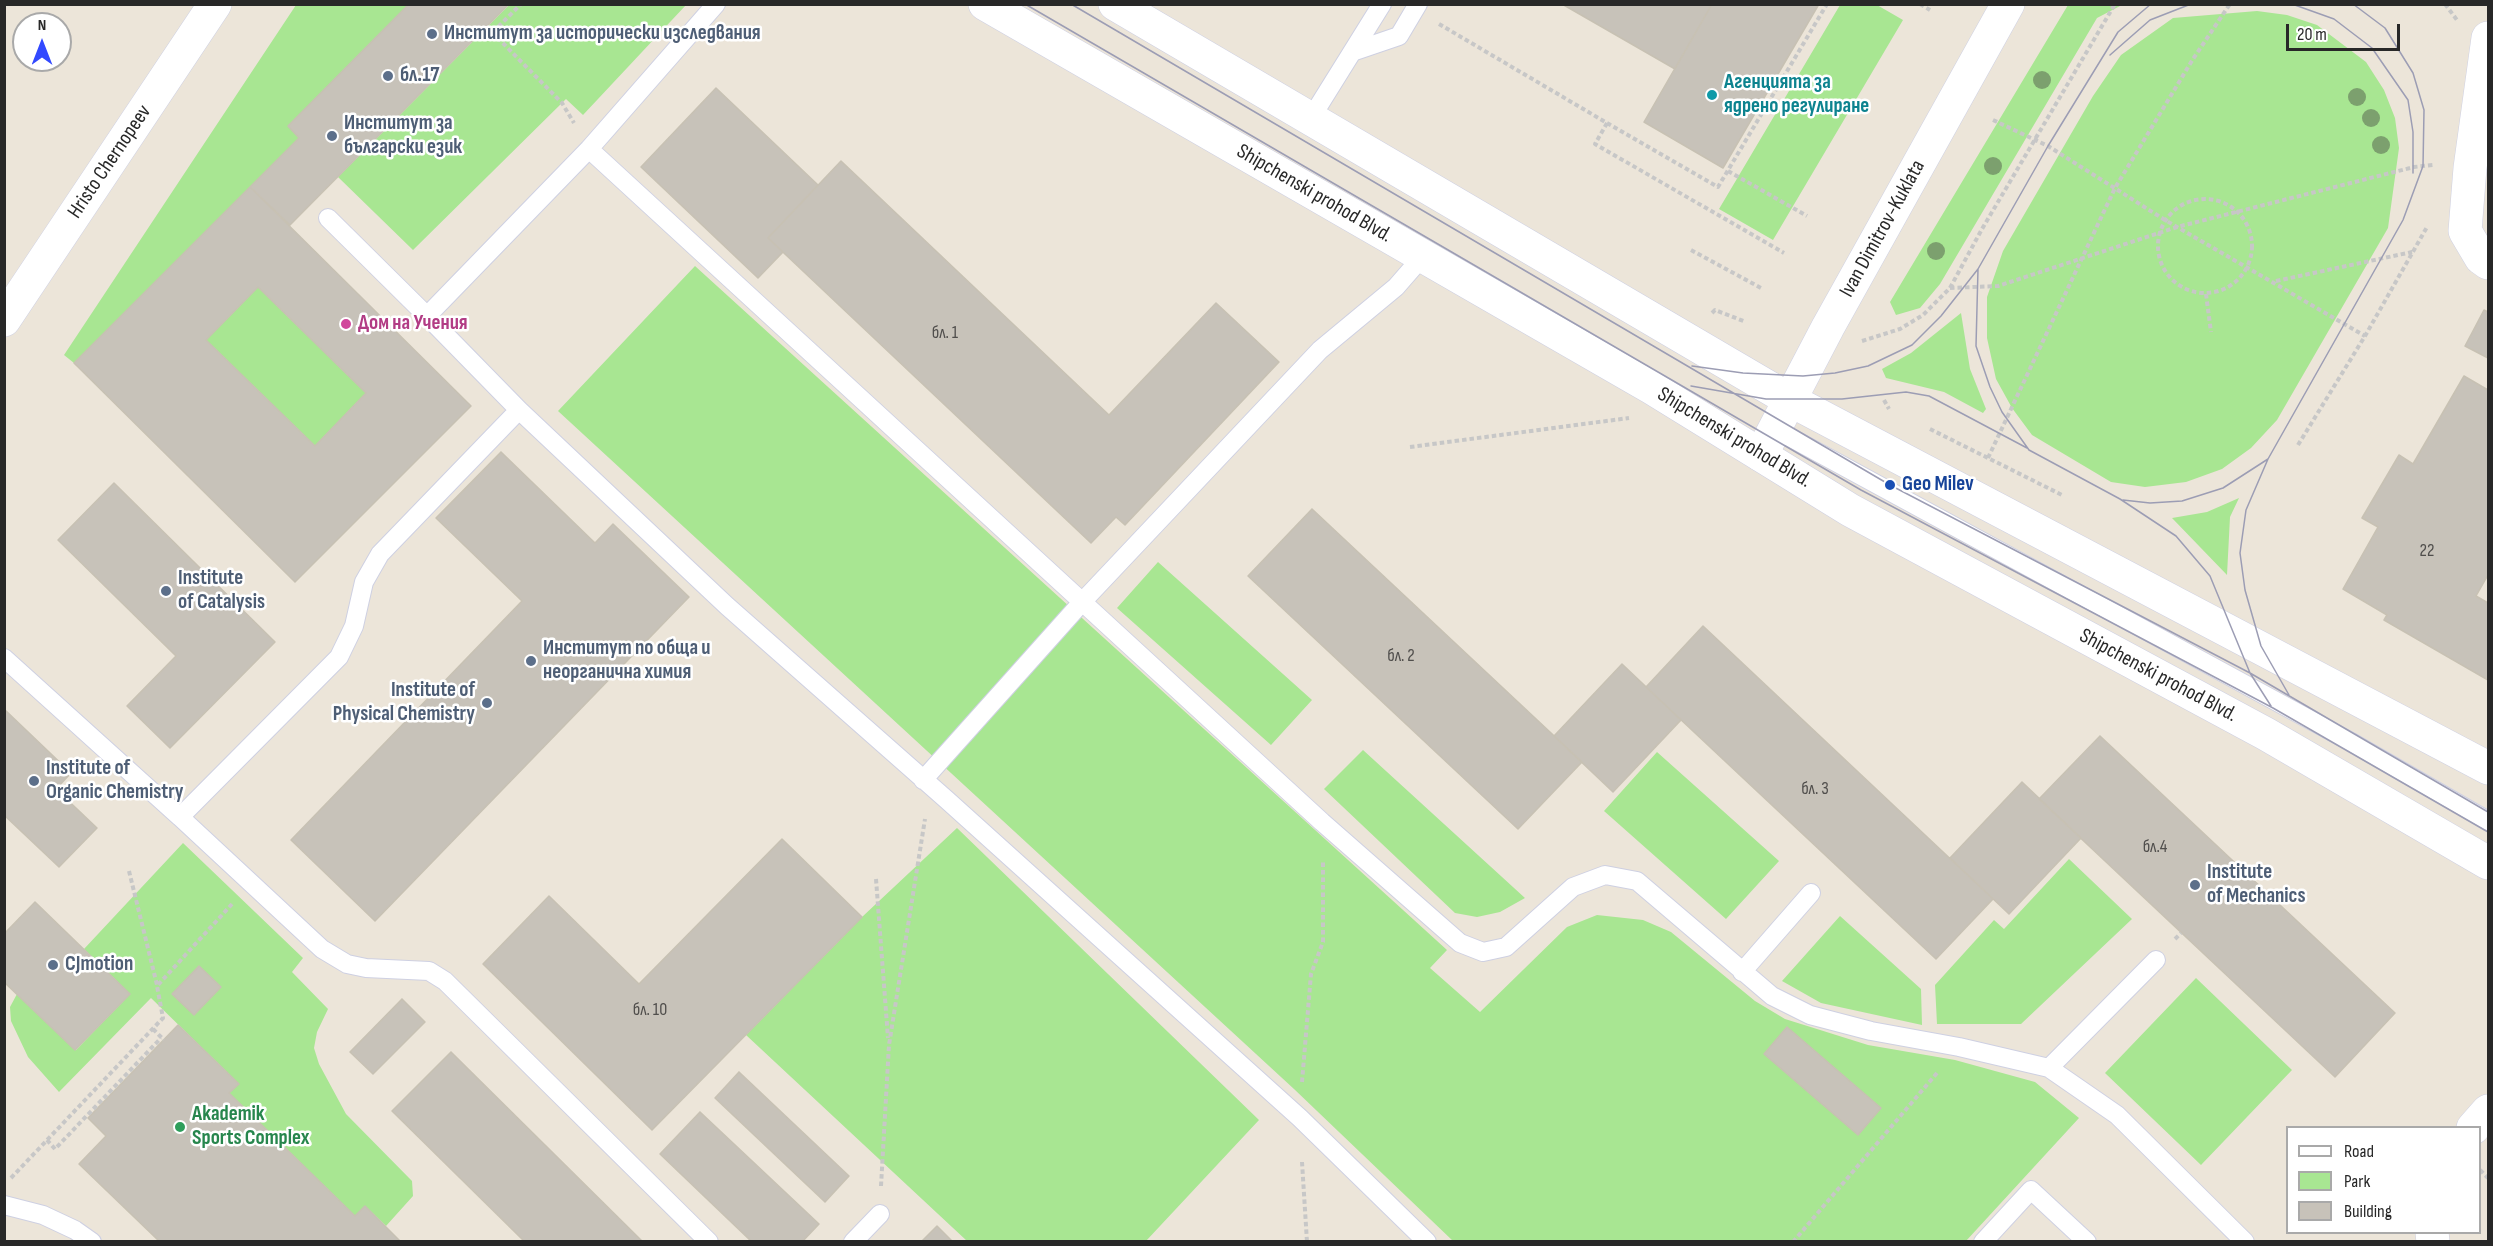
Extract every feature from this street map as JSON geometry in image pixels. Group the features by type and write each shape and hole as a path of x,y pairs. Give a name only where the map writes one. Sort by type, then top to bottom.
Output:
{"main road":[{"name":"Hristo Chernopeev","path":"4,320 215,4"},
{"name":"Shipchenski prohod Blvd.","path":"985,4 1652,388 1768,442 1850,510 2266,734 2488,863"},
{"path":"1115,4 1790,400 2488,768"},
{"name":"Ivan Dimitrov-Kuklata","path":"1768,442 2008,4"},
{"path":"2488,38 2470,168 2465,231 2481,258 2488,263"},
{"path":"2475,1126 2488,1111"}],"lane":[{"path":"427,316 589,149 716,4"},
{"path":"1311,118 1382,4"},
{"path":"1352,51 1399,36 1416,7"},
{"path":"589,149 1322,822 1460,943 1483,952 1506,947 1573,887 1605,875 1637,881 1772,996 1810,1015 1871,1031 1959,1047 2049,1068 2116,1115 2245,1242"},
{"path":"328,218 519,410 728,606 1299,1118 1427,1242"},
{"path":"923,780 1083,601 1320,350 1396,287 1423,256"},
{"path":"180,817 339,657 354,626 364,582 380,554 519,410"},
{"path":"1768,442 2351,742 2488,821"},
{"path":"4,658 322,949 347,964 366,968 429,971 445,981 709,1242"},
{"path":"1742,972 1811,893"},
{"path":"2049,1068 2156,960"},
{"path":"1983,1242 2031,1190 2087,1242"},
{"path":"4,1205 44,1215 75,1230 92,1242"},
{"path":"853,1242 880,1214"}],"path":[{"path":"493,32 521,4"},
{"path":"1416,7 1607,123 1718,187 1827,4"},
{"path":"1920,4 1930,10"},
{"path":"1857,343 1900,329 1923,315 1950,288 1982,229 2115,4"},
{"path":"1988,458 2115,188 2193,59 2230,4"},
{"path":"487,27 562,103 589,149"},
{"path":"1993,120 2034,140 2165,220 2249,266 2365,336"},
{"path":"1607,123 1595,144 1784,254"},
{"path":"1950,288 1998,286 2159,232 2414,167 2448,164 2470,168"},
{"path":"1728,171 1807,216"},
{"path":"2208,199 2224,202 2238,211 2247,223 2252,237 2253,252 2249,266 2242,277 2219,292 2206,294 2191,292 2178,285 2167,274 2160,262 2157,247 2159,232 2165,220 2177,208 2192,200 2208,199"},
{"path":"1691,250 1761,288"},
{"path":"2275,282 2413,252"},
{"path":"2298,445 2403,269"},
{"path":"2206,294 2211,332"},
{"path":"1706,321 1715,310 1746,322"},
{"path":"1410,447 1630,418 1635,412"},
{"path":"1930,429 2064,496"},
{"path":"880,1214 889,1045 925,826 923,780"},
{"path":"1307,1242 1299,1118 1311,974 1323,942 1322,822"},
{"path":"4,1185 163,1018 129,871"},
{"path":"876,879 889,1045"},
{"path":"157,986 252,883"},
{"path":"47,1140 55,1149 162,1039 153,1029"},
{"path":"1793,1242 1959,1047"}],"green space":[{"path":"296,5 409,5 299,138 74,363 64,355"},
{"path":"509,5 686,5 583,115 566,99 413,250 338,177"},
{"path":"1840,5 1877,5 1903,20 1773,240 1719,209"},
{"path":"2068,5 2122,5 2097,18 1940,284 1920,308 1896,315 1890,302"},
{"path":"2257,11 2287,15 2317,25 2366,62 2384,90 2395,118 2399,148 2388,228 2277,420 2251,448 2222,469 2186,482 2145,487 2111,482 2032,435 2012,408 1996,379 1987,338 1987,297 2003,251 2093,96 2121,55 2173,18"},
{"path":"695,266 1447,950 1430,968 1480,1012 1567,927 1597,915 1643,920 1671,932 1755,1001 1785,1019 1868,1045 1955,1060 2035,1082 2079,1118 1966,1241 1453,1241 1294,1089 558,411"},
{"path":"258,287 366,393 315,446 206,340"},
{"path":"1961,313 1970,369 1986,409 1983,413 1944,392 1886,378 1882,369 1911,353"},
{"path":"2239,498 2230,517 2227,575 2172,518 2207,512"},
{"path":"1158,562 1312,700 1271,745 1117,608"},
{"path":"1363,750 1525,898 1500,912 1477,917 1455,913 1324,789"},
{"path":"1657,752 1779,861 1726,919 1604,811"},
{"path":"957,828 1259,1120 1146,1241 967,1241 746,1035 862,917"},
{"path":"183,843 303,958 292,972 328,1009 317,1032 314,1048 319,1064 346,1114 412,1181 413,1196 386,1226 365,1206 355,1216 229,1093 238,1083 151,998 59,1092 28,1057 11,1021 10,1007 17,994 76,1050 130,994 84,949"},
{"path":"2069,859 2132,919 2021,1024 1937,1024 1935,985 1994,920 2004,929"},
{"path":"1840,916 1921,989 1922,1025 1821,1003 1782,981"},
{"path":"2196,978 2292,1070 2201,1165 2105,1073"}],"building":[{"name":"бл.17","path":"409,4 509,4 290,225 250,187 299,138 288,126"},
{"path":"1562,4 1712,4 1675,69"},
{"name":"Агенцията за ядрено регулиране","path":"1712,4 1819,4 1723,168 1644,122"},
{"path":"716,88 818,185 768,238 783,252 758,278 641,167"},
{"path":"841,161 1109,415 1216,303 1279,362 1125,525 1116,517 1091,543 768,238"},
{"path":"250,187 471,406 295,582 74,363","holes":["258,287 366,393 315,446 206,340"]},
{"path":"2484,310 2488,312 2488,358 2465,346"},
{"path":"2464,376 2488,390 2488,575 2476,596 2488,603 2488,680 2384,620 2387,615 2343,589 2378,527 2362,518 2399,455 2413,464"},
{"path":"501,452 595,543 613,524 689,597 375,921 291,840 522,601 436,518"},
{"name":"Institute of Catalysis","path":"114,483 275,642 170,748 127,706 176,656 58,540"},
{"path":"1312,509 1582,762 1518,829 1248,576"},
{"path":"1703,626 1993,899 1936,959 1646,687"},
{"path":"1622,664 1681,720 1613,792 1554,736"},
{"name":"Institute of Organic Chemistry","path":"4,709 71,773 56,789 97,828 59,867 4,815"},
{"name":"Institute of Mechanics","path":"2100,736 2395,1013 2335,1077 2039,799"},
{"path":"2022,782 2081,838 2009,914 1950,858"},
{"path":"782,839 862,917 652,1130 483,964 549,896 639,984"},
{"name":"CJmotion","path":"35,902 130,994 75,1050 4,982 4,934"},
{"path":"199,966 221,987 194,1015 172,994"},
{"path":"402,999 425,1022 373,1074 350,1052"},
{"name":"Akademik Sports Complex","path":"178,1025 239,1084 229,1093 355,1216 365,1206 401,1242 160,1242 79,1164 106,1136 88,1118"},
{"path":"1787,1027 1881,1108 1858,1135 1764,1054"},
{"path":"451,1052 643,1242 525,1242 392,1111"},
{"path":"739,1072 849,1176 825,1202 715,1098"},
{"path":"700,1112 819,1224 802,1242 752,1242 660,1154"},
{"path":"937,1226 953,1242 921,1242"}],"tram line":[{"path":"1025,4 1861,490 2273,708 2488,832"},
{"path":"1071,4 1890,485 2250,673 2488,812"},
{"path":"2151,4 2118,32 2048,146 1978,269 1976,346 1990,387 2002,412 2029,450 2120,499 2176,536 2210,576 2250,673 2271,706"},
{"path":"2110,55 2150,20 2191,4"},
{"path":"2292,4 2334,19 2372,48 2408,100 2413,132 2413,173"},
{"path":"2289,695 2261,646 2245,590 2240,553 2246,510 2268,459 2403,220 2423,166 2424,110 2413,73 2385,28 2353,4"},
{"path":"1692,366 1743,373 1803,376 1835,373 1868,366 1912,345 1941,316 1978,269"},
{"path":"1691,386 1766,399 1842,399 1906,392 1929,396 2027,448"},
{"path":"2123,500 2150,503 2182,501 2223,488 2268,459"}],"place":[{"name":"Институт за исторически изследвания","path":"432,34"},
{"name":"бл.17","path":"388,76"},
{"name":"Агенцията за ядрено регулиране","path":"1712,95"},
{"name":"Институт за български език","path":"332,136"},
{"name":"Дом на Учения","path":"346,324"},
{"name":"Geo Milev","path":"1890,485"},
{"name":"Institute of Catalysis","path":"166,591"},
{"name":"Институт по обща и неорганична химия","path":"531,661"},
{"name":"Institute of Physical Chemistry","path":"487,703"},
{"name":"Institute of Organic Chemistry","path":"34,781"},
{"name":"Institute of Mechanics","path":"2195,885"},
{"name":"CJmotion","path":"53,965"},
{"name":"Akademik Sports Complex","path":"180,1127"}]}
